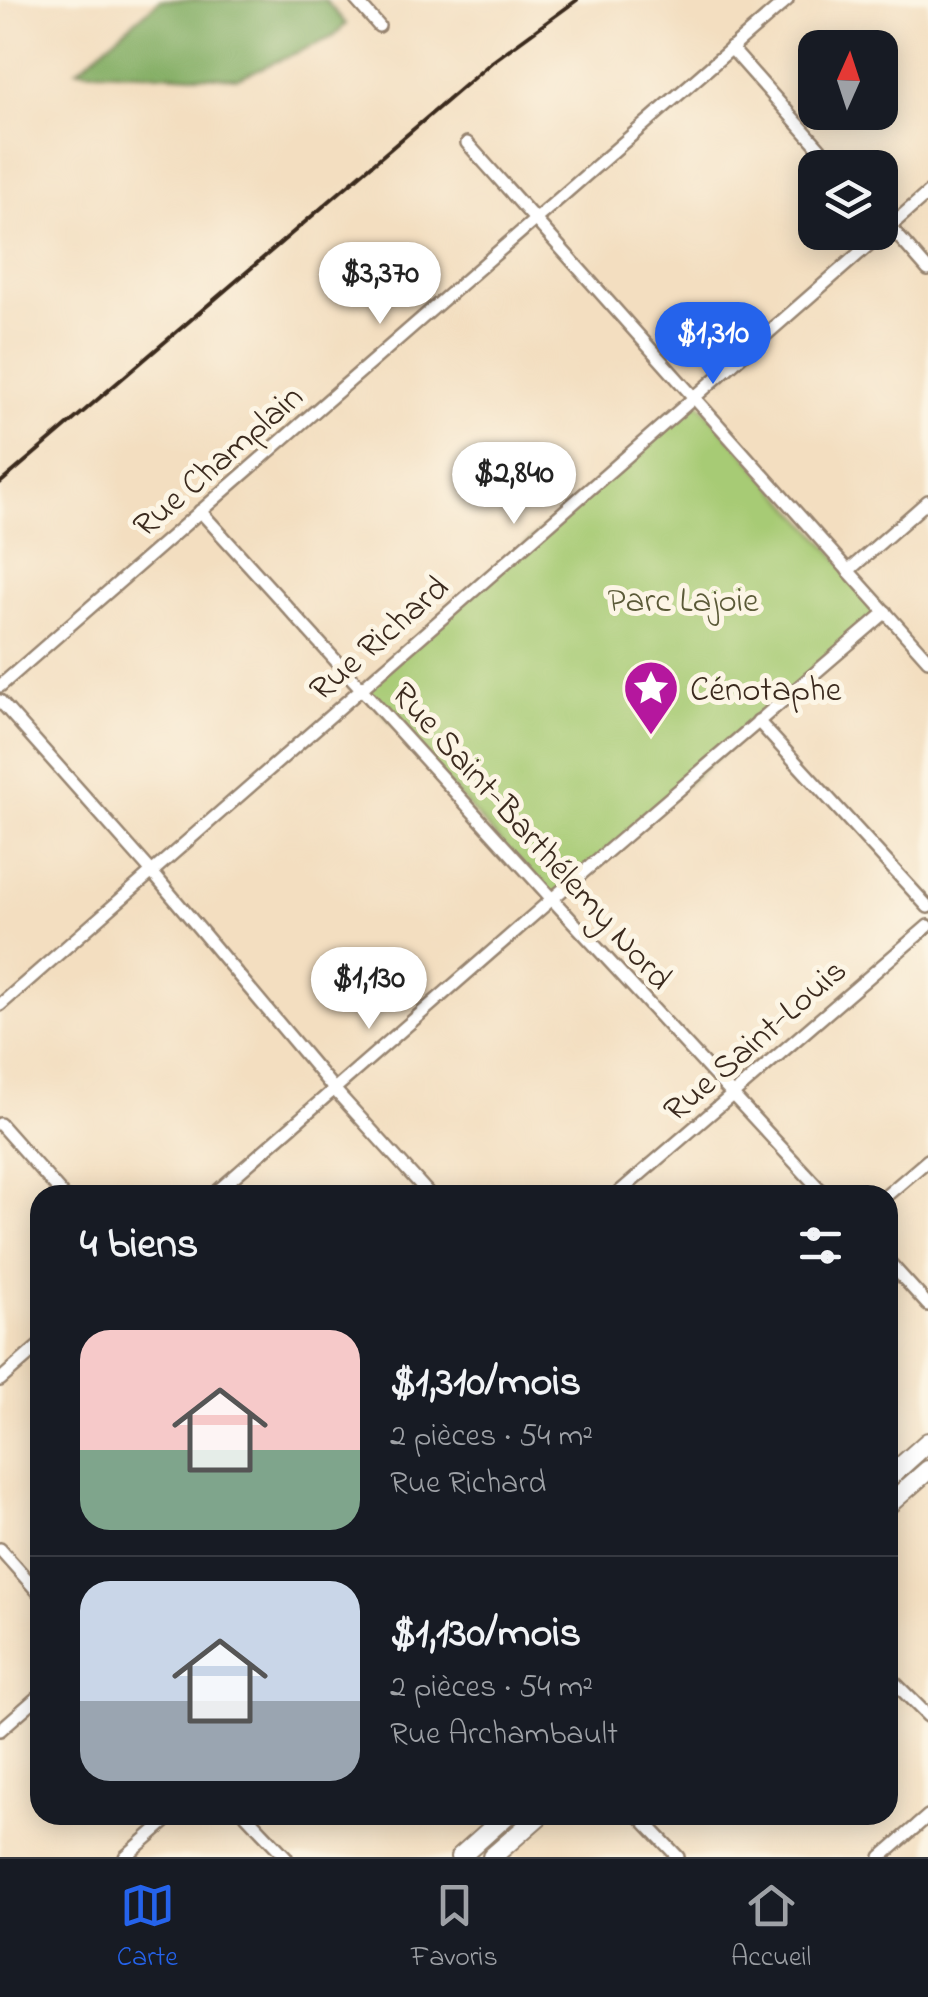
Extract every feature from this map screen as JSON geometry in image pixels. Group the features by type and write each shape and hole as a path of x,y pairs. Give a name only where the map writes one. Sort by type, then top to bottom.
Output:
{"main road":[{"path":"898,1469 928,1442"},
{"path":"898,1496 928,1470"},
{"path":"460,1857 496,1825"},
{"path":"492,1857 529,1825"}],"street":[{"path":"356,0 380,26"},
{"name":"Rue Champlain","path":"0,686 786,0"},
{"path":"732,48 822,150"},
{"path":"467,143 928,660"},
{"name":"Rue Richard","path":"898,218 928,193"},
{"path":"898,236 928,270"},
{"name":"Rue Richard","path":"0,1004 862,250"},
{"path":"848,571 928,501"},
{"name":"Rue Saint-Barthélemy Nord","path":"200,511 816,1185"},
{"path":"225,1185 886,612"},
{"path":"0,700 334,1090 421,1185"},
{"path":"758,721 928,906"},
{"name":"Rue Saint-Louis","path":"627,1185 928,926"},
{"path":"0,1124 54,1185"},
{"path":"898,1186 928,1160"},
{"path":"898,1273 928,1305"},
{"path":"0,1380 30,1354"},
{"path":"0,1549 30,1583"},
{"path":"898,1686 928,1716"},
{"path":"0,1730 30,1704"},
{"path":"881,1857 928,1816"},
{"path":"125,1857 162,1825"},
{"path":"256,1825 286,1857"},
{"path":"648,1825 678,1857"}],"green space":[{"path":"160,0 325,0 346,24 333,37 238,78 77,70"},
{"name":"Parc Lajoie","path":"694,397 886,612 552,899 361,688"}],"railway":[{"path":"0,483 492,62 577,0"}],"place":[{"name":"Cénotaphe","path":"651,737"}]}
